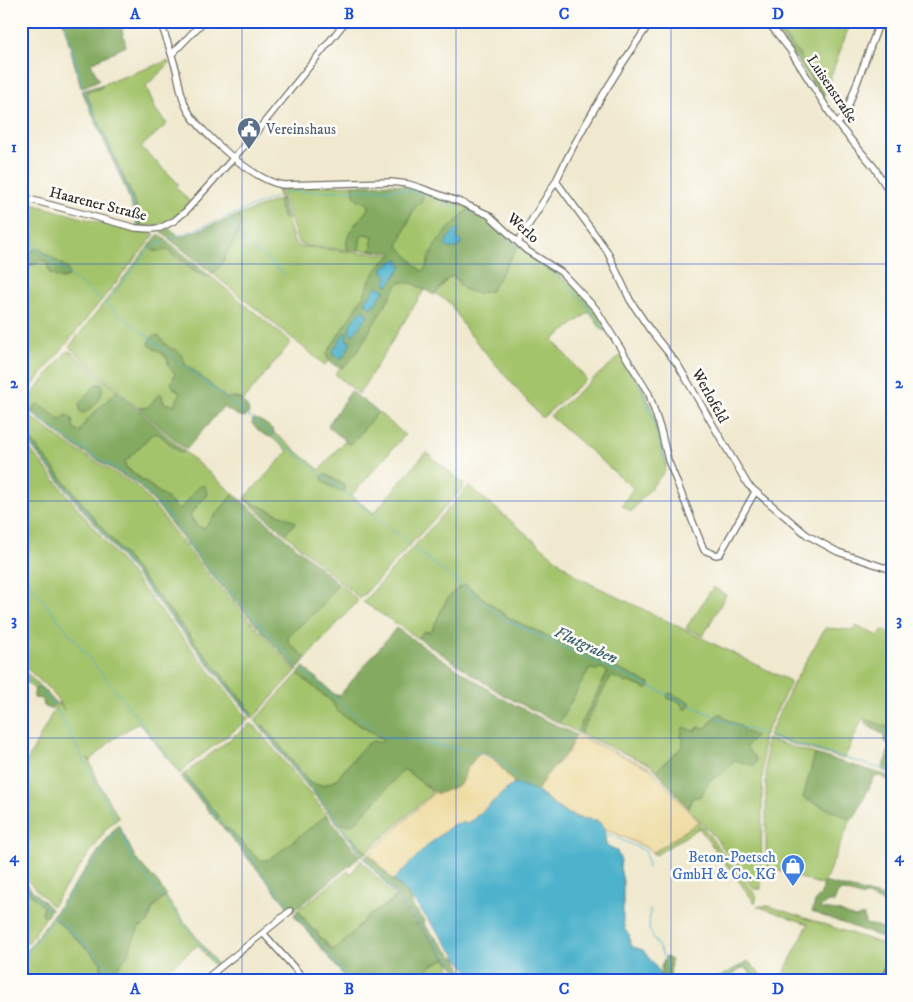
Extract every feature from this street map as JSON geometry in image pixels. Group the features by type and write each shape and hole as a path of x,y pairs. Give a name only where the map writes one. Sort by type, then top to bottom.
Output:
{"street":[{"name":"Werlo","path":"160,21 172,54 187,109 210,136 234,159 267,180 279,184 381,182 414,185 484,212 526,250 554,267 568,280 605,321 649,394 668,460 704,550 716,555 720,554 755,492"},
{"path":"172,54 204,21"},
{"name":"Haarener Straße","path":"21,197 136,228 155,229 167,225 179,217 234,159 346,21"},
{"path":"518,242 556,181 596,106 651,21"},
{"name":"Luisenstraße","path":"767,21 790,50 838,123 874,167 892,196"},
{"path":"838,123 845,115 880,21"},
{"name":"Werlofeld","path":"556,181 607,251 630,300 650,330 678,365 748,486 792,524 817,541 858,559 892,570"},
{"path":"203,981 290,911"},
{"path":"263,933 306,981"},
{"path":"884,981 892,965"}],"green space":[{"path":"63,21 120,21 126,46 91,63 99,80 81,88"},
{"path":"770,21 773,21 800,56 824,95 824,100"},
{"path":"773,21 851,21 824,95 800,56"},
{"path":"167,61 170,63 146,86 156,110 167,124 141,147 179,184 176,187 191,203 164,223 142,227 137,207 86,93 102,87 103,84"},
{"path":"103,84 102,87 86,93 137,207 142,227 137,226 126,190 82,91"},
{"path":"395,184 419,189 423,197 422,202 412,212 398,245 421,271 426,267 438,241 469,208 488,216 518,245 491,291 477,293 464,290 457,279 452,276 447,279 434,295 412,283 400,282 355,355 344,367 337,366 330,361 327,353 364,295 371,278 379,266 392,253 371,251 373,236 365,234 361,236 359,250 348,250 347,244 350,233 369,208 369,205 356,198 353,185"},
{"path":"353,185 356,198 369,205 369,208 357,222 347,239 348,250 307,246 298,243 281,189 290,189 289,187"},
{"path":"277,189 279,189 294,242 298,246 392,255 383,262 371,278 364,295 328,353 329,361 325,365 213,274 222,263 238,234 240,225 239,215 280,199"},
{"path":"419,189 469,208 429,255 427,266 421,271 398,245 415,207"},
{"path":"282,199 288,219 282,218 278,200"},
{"path":"21,201 130,231 155,234 21,400","holes":["33,251 68,277 62,279 50,274 47,263 40,260 30,266 25,259 27,252"]},
{"path":"239,215 240,225 238,234 221,266 213,274 161,232 170,228 180,237"},
{"path":"159,234 210,276 205,277 197,273 168,250 154,251 148,247"},
{"path":"365,234 373,236 371,251 359,250 361,236"},
{"path":"518,245 553,269 565,281 567,280 593,308 607,329 603,331 589,312 553,340 586,379 542,418 467,331 450,303 436,294 450,276 457,279 459,285 478,293 491,291"},
{"path":"148,247 154,251 168,250 181,263 200,274 210,276 291,342 243,401 235,398 227,399 186,366 179,352 169,349 162,340 154,336 150,339 154,349 159,351 168,360 175,374 173,387 180,394 175,405 163,402 162,395 147,408 138,408 69,347"},
{"path":"35,248 40,249 67,268 68,277 62,279 50,274 47,263 41,260 34,265 27,264 25,261 27,252 33,251"},
{"path":"400,282 412,283 424,290 359,394 335,374 355,355"},
{"path":"154,336 159,336 169,348 179,352 186,366 227,399 230,397 240,399 248,408 249,413 245,417 223,407 186,450 138,408 147,408 159,394 162,395 163,402 175,405 180,393 171,384 175,374 168,366 168,360 164,354 150,346 149,342"},
{"path":"67,351 71,352 117,391 86,421 80,432 74,431 72,419 67,415 60,421 39,404 34,408 33,414 22,406"},
{"path":"620,356 624,356 645,392 656,423 667,465 664,468 665,471 631,512 622,505 633,488 550,416"},
{"path":"97,383 102,385 100,398 87,411 84,413 80,412 79,404"},
{"path":"117,391 185,452 179,452 159,434 152,434 125,462 125,467 169,500 178,510 185,505 197,489 205,485 207,494 190,515 195,524 201,528 204,528 232,496 235,495 338,583 322,606 288,636 288,642 306,658 297,670 205,568 158,506 137,484 74,446 33,414 34,408 39,404 60,420 67,415 72,419 74,430 80,432 86,421"},
{"path":"351,391 378,412 354,441 349,444 328,425"},
{"path":"22,410 73,448 136,486 156,508 203,569 297,670 254,717 250,717 252,712 21,428 21,423 24,421"},
{"path":"378,412 405,435 351,496 374,513 426,452 464,484 463,488 360,599 285,534 296,522 244,499 288,451 271,437 274,433 320,470 344,441 348,444 354,441","holes":["325,474 344,485 340,492 325,483 321,477"]},
{"path":"253,419 261,421 274,431 273,435 271,437 260,432 252,424"},
{"path":"21,428 252,712 250,715 21,434"},
{"path":"157,433 179,452 185,452 235,495 232,496 204,528 197,526 190,515 207,494 199,487 182,508 178,510 169,500 125,466 125,462 152,434"},
{"path":"21,438 248,720 182,770 180,774 139,722 112,740 90,761 88,758 101,788 119,818 108,827 52,906 21,874 21,773 58,702 64,710 50,691 21,663"},
{"path":"325,474 344,485 345,491 343,493 325,483 321,477"},
{"path":"469,486 579,578 790,681 763,738 761,889 754,889 714,836 688,808 692,798 701,796 706,784 728,768 735,759 755,758 746,748 749,743 741,726 726,719 719,713 706,728 699,727 694,731 688,728 681,736 683,746 657,771 649,764 580,734 611,675 626,683 629,682 647,689 597,661 509,618 466,585 453,592 448,598 431,632 425,632 418,638 363,602"},
{"path":"244,499 296,522 285,534"},
{"path":"338,583 358,601 306,658 288,642 288,636 322,606"},
{"path":"466,585 509,618 650,684 650,687 647,689 611,676 580,734 577,732 608,672 601,668 596,670 589,669 559,723 503,695 418,638 423,632 431,632 448,598 453,592"},
{"path":"713,587 726,595 703,636 686,628"},
{"path":"856,626 879,636 882,630 892,633 892,729 863,718 844,759 768,737 793,684 825,628 854,630"},
{"path":"396,628 501,698 576,735 568,752 558,761 537,791 514,783 489,754 480,752 467,768 463,781 455,786 438,794 404,769 359,819 350,825 337,823 261,728 263,725 311,784 324,785 335,781 367,744 373,741 381,743 383,739 339,713 333,703 298,674 304,667 335,695 340,695"},
{"path":"21,668 41,687 35,690 21,677"},
{"path":"601,668 608,671 577,732 559,723 589,669"},
{"path":"298,674 333,703 339,713 383,739 381,744 362,748 335,781 324,785 311,784 263,726 261,728 255,720"},
{"path":"41,687 56,703 51,710 44,706 42,699 34,698 36,688"},
{"path":"669,693 690,702 690,705 687,709 684,709 679,701 667,697"},
{"path":"719,713 726,719 741,726 744,731 756,736 746,747 756,759 756,763 754,766 735,760 720,775 710,781 701,796 692,798 688,808 657,771 683,746 681,736 683,727 694,731 699,727 706,728"},
{"path":"865,719 892,729 892,773 882,770 890,745 884,741 884,735 865,724"},
{"path":"250,724 255,726 327,815 270,859 260,861 229,829 224,829 184,774"},
{"path":"766,739 815,754 803,798 851,819 823,885 766,867"},
{"path":"815,754 892,777 892,782 880,776 874,777 855,817 850,819 803,798"},
{"path":"404,769 433,792 367,852 352,837 349,838 337,823 350,825 359,819"},
{"path":"184,774 219,817 217,821 181,777"},
{"path":"327,815 360,857 292,912 224,829 229,829 258,859 264,861 270,859"},
{"path":"699,822 757,897 755,903 699,828 656,855 652,853"},
{"path":"118,824 136,859 158,883 166,895 153,908 147,923 139,927 126,958 118,967 108,972 111,975 104,981 84,981 101,970 101,962 52,916"},
{"path":"352,837 367,852 362,856 349,838"},
{"path":"369,854 389,877 404,889 412,901 412,905 424,920 423,924 457,958 461,968 471,981 465,981 364,858"},
{"path":"361,860 394,899 367,917 344,942 333,950 311,928 298,910 348,871 351,874"},
{"path":"21,879 51,909 46,917 42,913 43,907 21,885"},
{"path":"824,882 892,899 892,902 888,901 886,904 865,895 864,897 844,891 838,892 834,902 827,902 825,905 820,906 821,909 838,911 855,918 863,915 865,924 877,926 892,933 892,941 812,912 815,902 822,892"},
{"path":"21,885 43,907 43,915 46,917 28,943 21,936"},
{"path":"165,896 217,964 215,967 198,945 154,981 104,981 110,975 108,972 118,967 129,952 139,927 149,922 152,910"},
{"path":"394,897 446,959 430,967 419,981 348,981 294,915 298,910 311,928 333,950 344,942 367,917 392,902"},
{"path":"757,906 769,906 892,947 892,952 877,981 780,981 808,924"},
{"path":"52,916 101,962 98,972 84,981 21,981 21,959"},
{"path":"892,952 892,961 882,981 877,981"},
{"path":"666,956 671,960 670,981 661,981 661,967"},
{"path":"446,959 458,981 419,981 430,967"},
{"path":"748,961 766,981 757,981 745,967 721,981 713,981"}],"sand":[{"path":"576,735 650,768 699,822 652,853 649,849 604,828 597,820 579,818 558,807 537,791 546,776 568,752"},
{"path":"480,752 489,754 514,783 470,822 454,824 428,845 393,880 369,854 435,792 438,794 461,784 467,769"}],"water":[{"path":"458,228 459,231 456,237 461,241 461,244 456,248 448,248 445,245 448,238"},
{"path":"399,259 399,264 402,266 388,286 385,282 387,276 383,272 383,267"},
{"path":"377,286 385,290 374,305 370,307 366,304 366,300"},
{"path":"362,310 368,316 352,335 349,328 350,325"},
{"path":"346,331 346,340 351,342 343,357 339,358 333,355 333,351"},
{"path":"514,783 537,791 559,809 577,818 597,820 604,828 606,845 616,850 621,860 625,930 629,934 630,943 633,947 643,950 659,972 661,981 476,981 404,889 393,880 428,845 454,824 470,822"}],"waterway":[{"path":"64,21 82,84"},
{"path":"83,88 129,193 139,227"},
{"path":"283,194 286,192 404,189 426,195 456,207"},
{"path":"171,239 276,197"},
{"path":"468,211 487,218 524,253 552,271 583,301 606,332"},
{"path":"229,216 242,240 285,274"},
{"path":"21,236 101,300"},
{"path":"106,303 150,248 164,242"},
{"path":"105,303 410,544"},
{"path":"622,356 634,376"},
{"path":"638,381 652,416 666,466"},
{"path":"27,409 75,444 138,482 159,504 206,565 299,667"},
{"path":"21,432 252,716"},
{"name":"Flutgraben","path":"414,548 506,620 731,724 764,734"},
{"path":"21,573 180,771"},
{"path":"303,671 384,737 468,750"},
{"path":"21,672 54,704"},
{"path":"57,709 115,820"},
{"path":"256,720 338,821 363,855"},
{"path":"769,736 892,772"},
{"path":"473,751 498,760 529,788"},
{"path":"185,777 291,908"},
{"path":"21,962 119,828 133,860 216,965"},
{"path":"603,832 646,851 648,868"},
{"path":"366,858 467,981"},
{"path":"21,882 48,910"},
{"path":"650,910 649,929 666,961 668,981"},
{"path":"296,914 350,981"},
{"path":"54,916 88,947 120,981"},
{"path":"718,981 746,964 760,981"},
{"path":"223,973 229,981"},
{"path":"21,974 28,981"}],"place":[{"name":"Vereinshaus","path":"249,150"},
{"name":"Beton-Poetsch GmbH & Co. KG","path":"793,887"}]}
